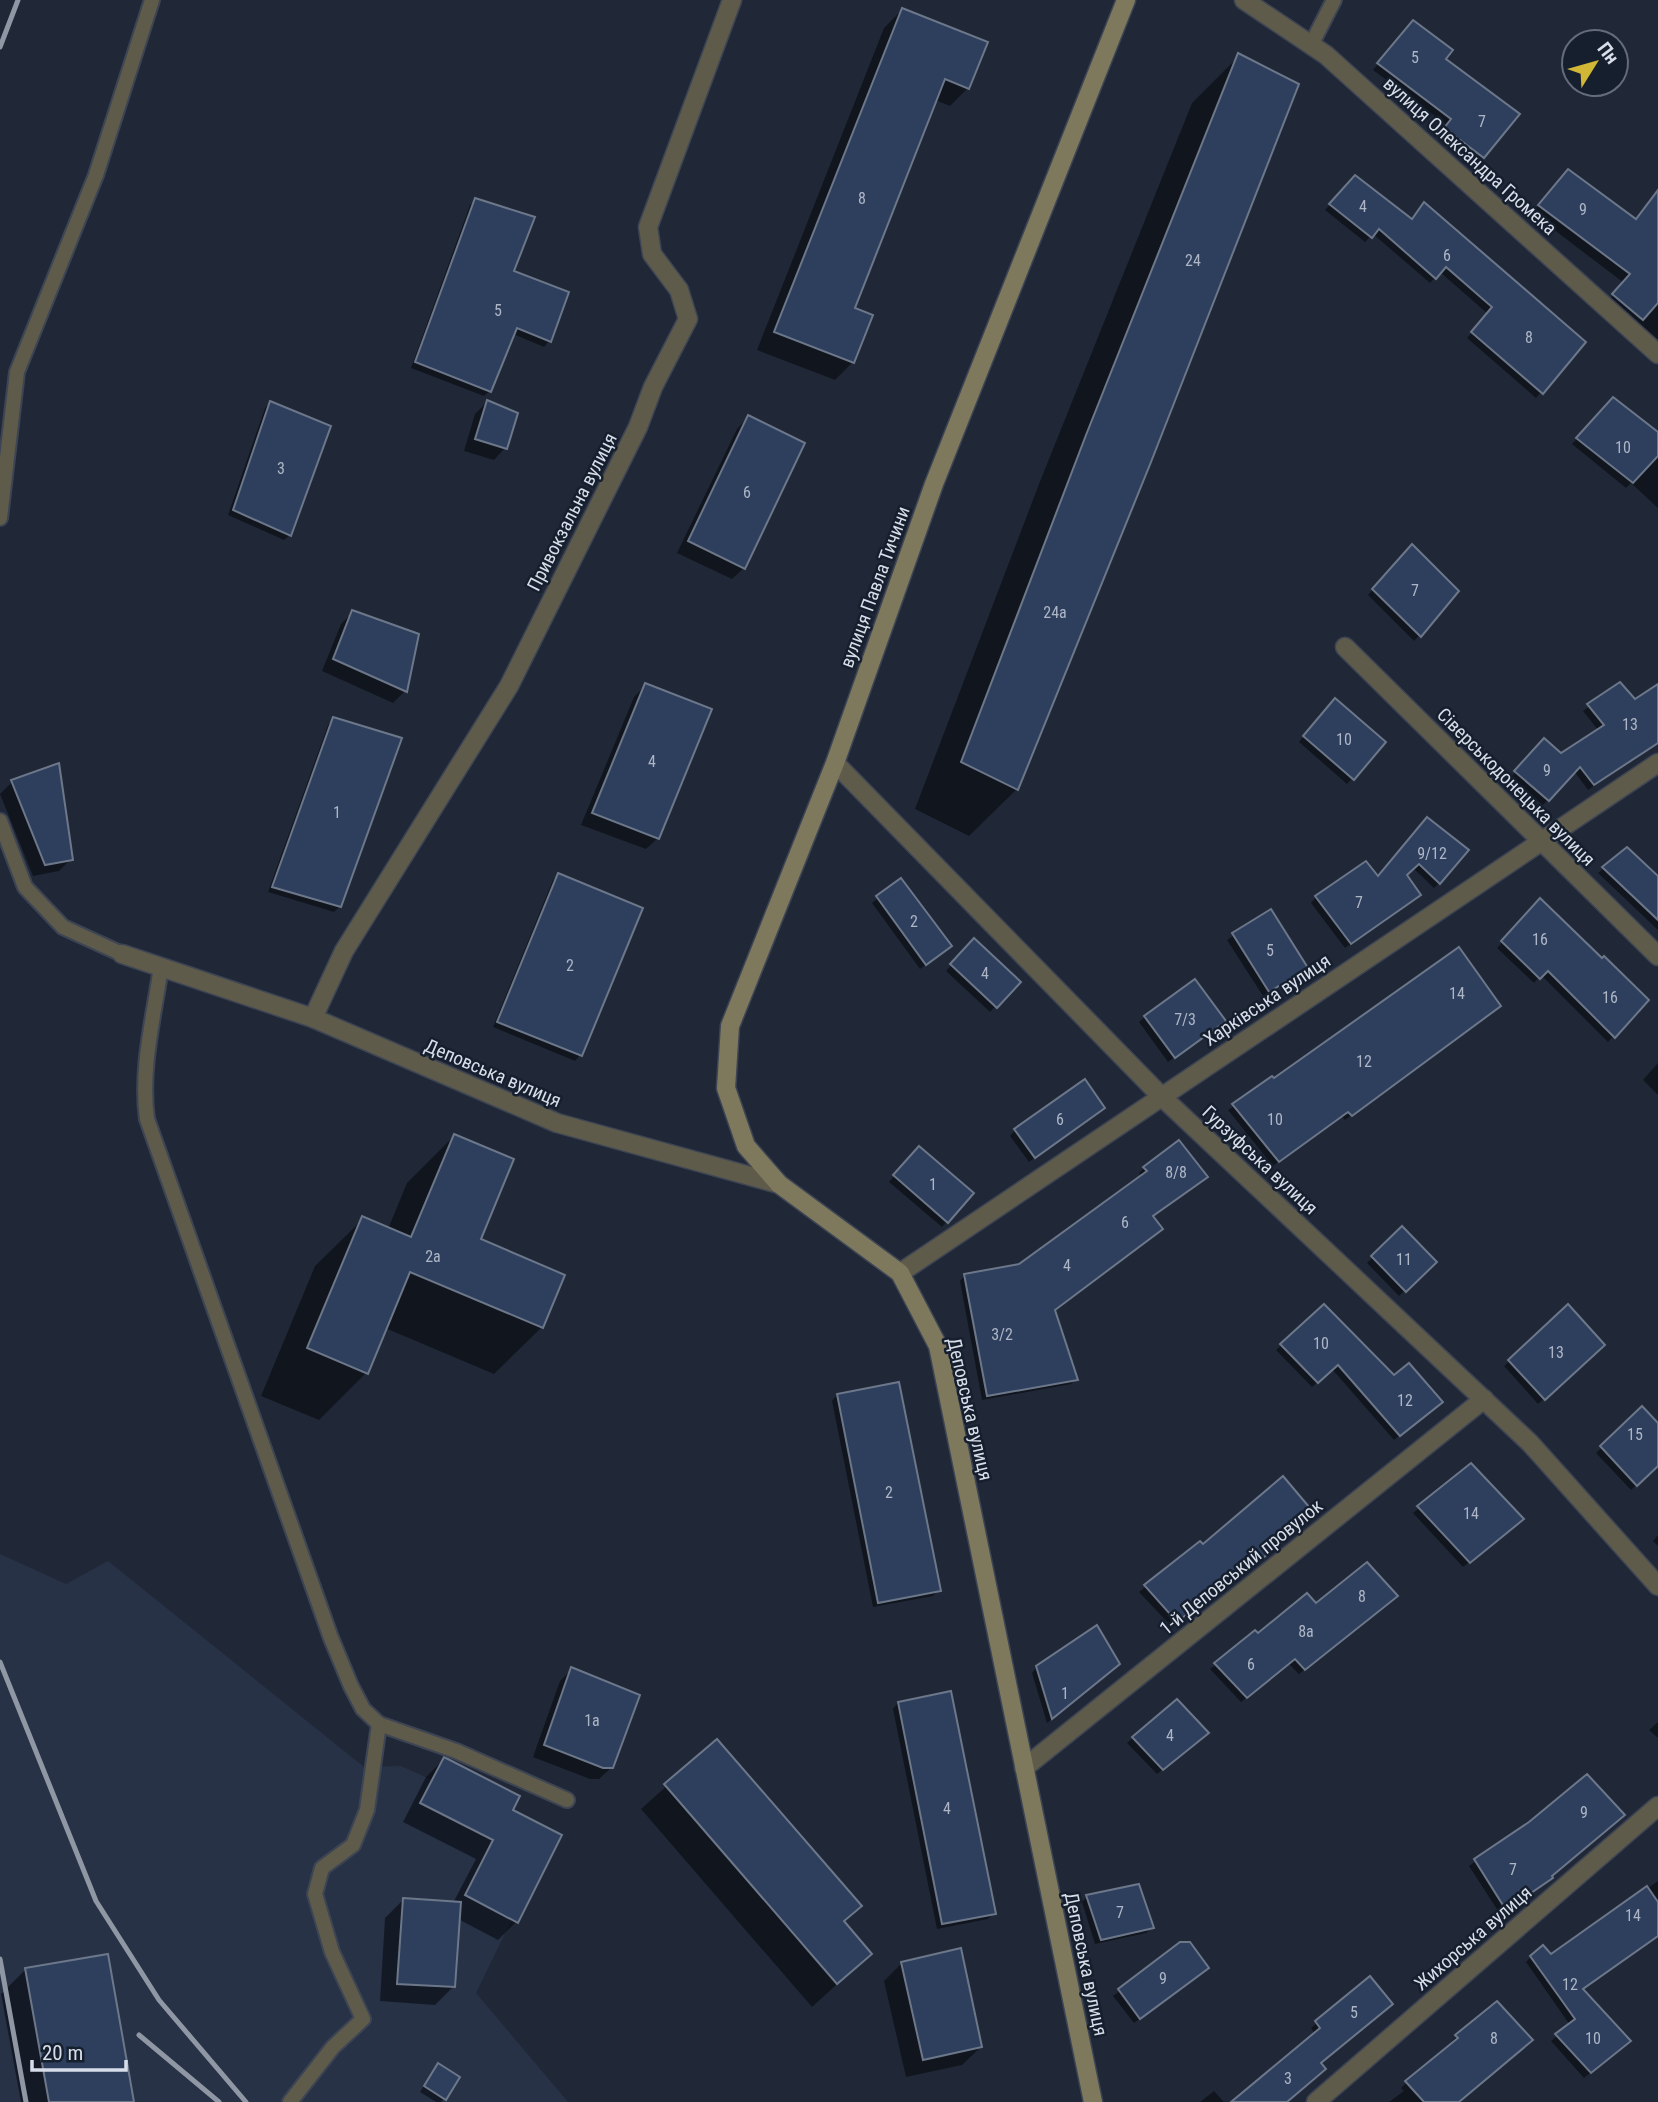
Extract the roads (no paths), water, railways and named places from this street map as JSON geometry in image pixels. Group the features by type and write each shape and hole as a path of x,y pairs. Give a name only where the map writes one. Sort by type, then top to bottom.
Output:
{"main road":[{"name":"вулиця Павла Тичини","path":"779,1184 746,1146 726,1088 730,1026 835,763 934,484 1126,0"},
{"name":"Деповська вулиця","path":"779,1184 900,1273 938,1346 1093,2102"}],"street":[{"name":"Привокзальна вулиця","path":"313,1017 344,951 509,686 638,427 653,387 688,319 680,290 652,254 648,227 732,0"},
{"name":"вулиця Олександра Громека","path":"1244,0 1326,55 1658,354"},
{"name":"Сіверськодонецька вулиця","path":"1345,647 1658,956"},
{"name":"Гурзуфська вулиця","path":"835,763 1161,1096 1530,1443 1658,1586"},
{"name":"Харківська вулиця","path":"900,1273 1658,763"},
{"name":"Деповська вулиця","path":"122,954 313,1017 557,1123 779,1184"},
{"name":"1-й Деповський провулок","path":"1024,1768 1484,1399"},
{"name":"Жихорська вулиця","path":"1315,2102 1658,1806"}],"lane":[{"path":"0,518 17,372 96,175 152,0"},
{"path":"1311,45 1334,0"},
{"path":"0,821 25,887 63,927 122,954"},
{"path":"161,967 146,1070 144,1098 147,1119 331,1637 351,1686 363,1710 379,1724 456,1751 567,1800"},
{"path":"290,2102 333,2047 363,2019 332,1952 315,1894 323,1868 353,1845 368,1810 379,1724"}],"railway":[{"path":"0,47 18,0"},
{"path":"0,1662 96,1901 159,2000 246,2102"},
{"path":"0,1959 26,2102"},
{"path":"139,2035 219,2102"}]}
